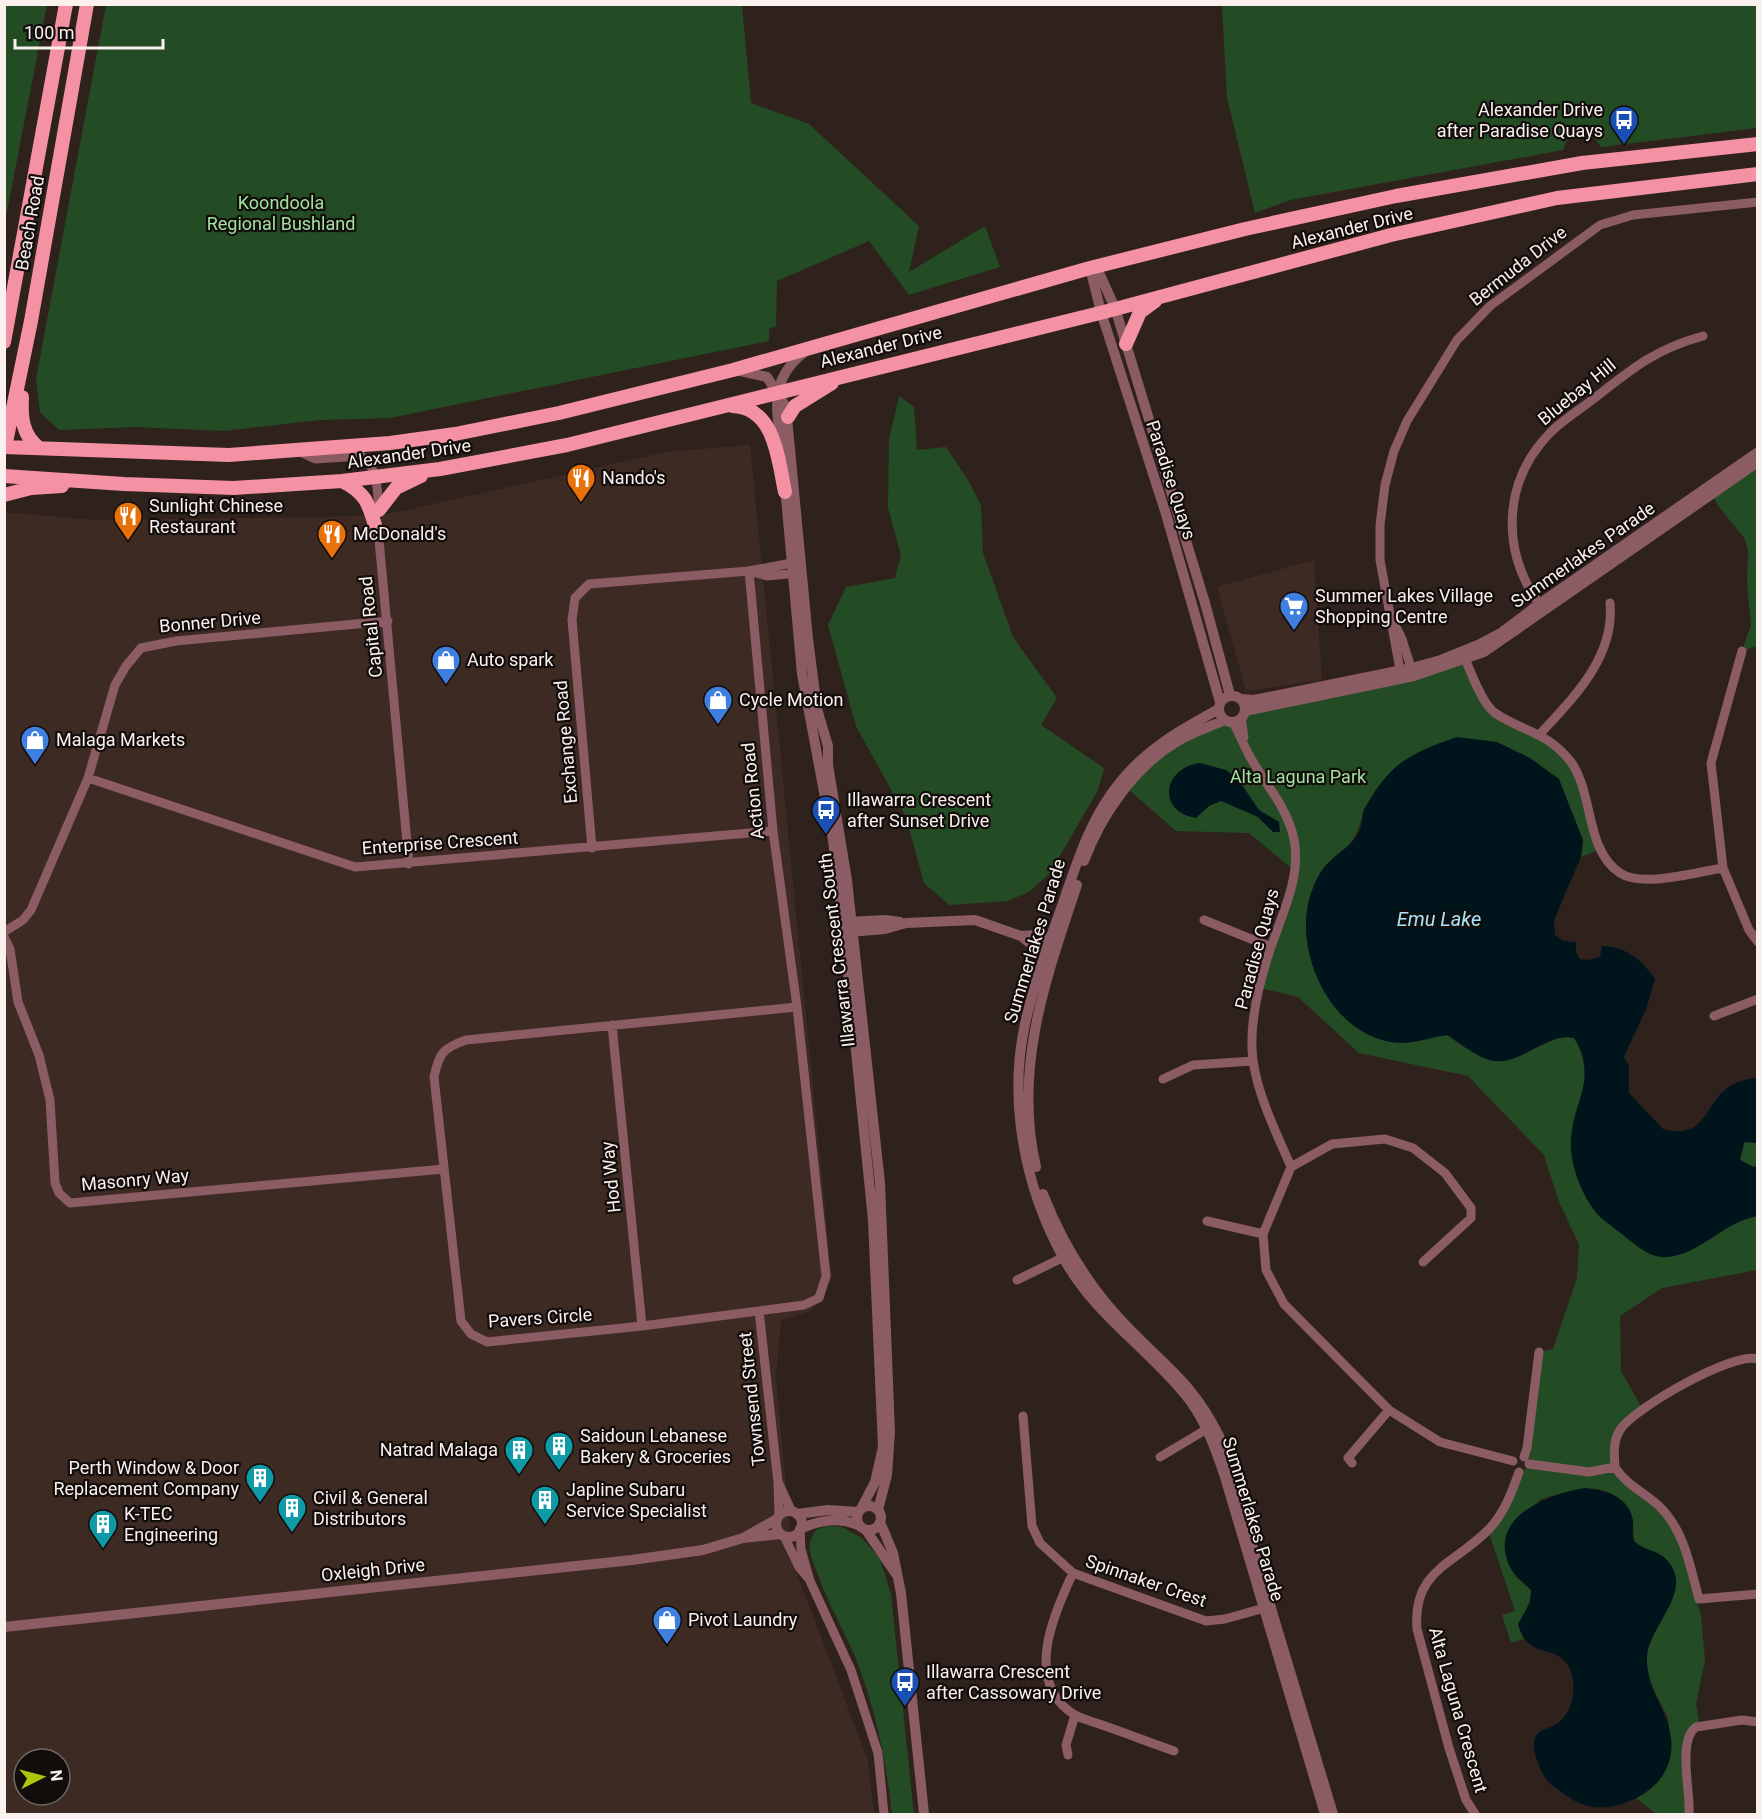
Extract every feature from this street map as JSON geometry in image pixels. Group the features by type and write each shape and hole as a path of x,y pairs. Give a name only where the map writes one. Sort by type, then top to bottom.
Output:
{"main road":[{"name":"Beach Road","path":"4,342 66,4"},
{"name":"Beach Road","path":"5,447 31,321 87,4"},
{"name":"Alexander Drive","path":"5,447 229,455 390,443 455,434 559,413 733,370 1094,268 1245,229 1396,196 1582,163 1758,144"},
{"name":"Alexander Drive","path":"4,476 234,488 342,481 440,469 567,445 1108,310 1391,236 1557,198 1758,174"},
{"path":"1126,344 1140,312 1161,296"},
{"path":"31,321 32,343 22,393 21,416 27,437 39,448"},
{"path":"788,417 795,406 821,388 853,373"},
{"path":"721,406 746,407 764,420 772,436 785,492"},
{"path":"379,510 389,495 402,483 440,469"},
{"path":"342,481 358,489 364,495 377,532"},
{"path":"4,495 31,488 64,486 94,489 124,484"}],"street":[{"name":"Bermuda Drive","path":"1401,675 1380,560 1380,525 1385,485 1394,451 1407,421 1457,340 1490,306 1600,225 1642,214 1758,202"},
{"name":"Paradise Quays","path":"1094,268 1108,310 1220,706 1236,718"},
{"name":"Paradise Quays","path":"1108,310 1126,344 1236,697 1236,718 1245,745 1282,806 1294,839 1296,872 1271,947 1257,1004 1253,1061 1271,1122 1291,1167"},
{"name":"Bluebay Hill","path":"1542,608 1518,562 1511,529 1511,509 1516,485 1529,458 1550,433 1641,362 1660,350 1703,336"},
{"path":"733,370 764,376 777,391 784,371 811,347"},
{"name":"Illawarra Crescent South","path":"777,391 786,406 788,417 796,568"},
{"name":"Illawarra Crescent South","path":"777,391 785,492 817,709 828,746 880,1183 890,1432 887,1475 878,1510"},
{"path":"298,451 315,459 361,456 371,465 374,477"},
{"name":"Summerlakes Parade","path":"1333,1815 1210,1427 1184,1392 1096,1304 1044,1217 1030,1172 1020,1109 1020,1066 1025,1025 1085,839 1119,783 1147,753 1172,735 1236,697 1254,700 1290,697 1401,675 1464,656 1503,641 1542,608 1758,452"},
{"name":"Summerlakes Parade","path":"1542,608 1758,462"},
{"name":"Capital Road","path":"374,477 379,510 377,532 388,621 409,864"},
{"name":"Exchange Road","path":"592,848 573,620 575,598 590,584 749,571 767,576 796,568"},
{"name":"Action Road","path":"749,571 773,831 797,1007"},
{"path":"1193,607 1205,603"},
{"path":"1540,734 1583,687 1606,647 1612,624 1610,603"},
{"name":"Bonner Drive","path":"4,932 23,920 31,910 88,778 115,685 126,666 141,648 176,641 388,621"},
{"name":"Bermuda Drive","path":"1392,621 1402,639 1413,672"},
{"path":"1742,651 1711,763 1723,868 1749,930 1758,942"},
{"path":"1464,656 1485,702 1494,712 1540,734 1558,747 1572,764 1582,784 1605,859 1621,874 1643,880 1723,868"},
{"name":"Summerlakes Parade","path":"1054,940 1089,850 1109,811 1144,768 1176,742 1290,697"},
{"name":"Enterprise Crescent","path":"88,778 355,867 773,831"},
{"path":"848,927 885,929 906,923 975,920 1021,936 1054,940"},
{"path":"1204,920 1271,947"},
{"name":"Illawarra Crescent South","path":"848,927 873,1220 883,1434 879,1467 859,1510"},
{"path":"1021,936 1032,945 1050,953"},
{"name":"Masonry Way","path":"4,937 10,950 18,1002 39,1055 50,1100 55,1183 59,1193 70,1203 444,1169"},
{"path":"1714,1016 1758,999"},
{"name":"Pavers Circle","path":"797,1007 826,1276 819,1298 804,1305 759,1311 488,1342 471,1334 461,1321 434,1077 438,1061 448,1046 466,1040 797,1007"},
{"name":"Hod Way","path":"612,1025 642,1326"},
{"path":"1163,1079 1193,1065 1253,1061"},
{"path":"1423,1262 1471,1218 1471,1208 1445,1173 1413,1149 1384,1139 1332,1144 1291,1167 1263,1234 1266,1270 1284,1304 1389,1410 1440,1443 1513,1461 1526,1461 1589,1472 1615,1467"},
{"path":"1207,1221 1263,1234"},
{"path":"1017,1280 1067,1256"},
{"name":"Townsend Street","path":"759,1311 778,1482 778,1518"},
{"path":"1513,1461 1515,1470 1519,1472 1526,1470 1539,1352"},
{"path":"1758,1359 1744,1357 1715,1366 1628,1421 1616,1441 1615,1467 1628,1484 1662,1509 1675,1526 1684,1544 1699,1599 1758,1594"},
{"path":"1352,1463 1348,1458 1389,1410"},
{"name":"Spinnaker Crest","path":"1023,1416 1032,1526 1040,1543 1073,1573 1206,1621 1225,1619 1267,1607"},
{"path":"1160,1457 1210,1427"},
{"name":"Alta Laguna Crescent","path":"1475,1815 1466,1800 1449,1748 1417,1629 1415,1610 1422,1590 1436,1569 1488,1530 1501,1514 1519,1472"},
{"name":"Townsend Street","path":"778,1482 791,1510 796,1514"},
{"path":"810,1581 799,1568 777,1527 778,1518 786,1511 796,1514 828,1510 859,1510 872,1506 878,1510 880,1522 893,1553 903,1611 924,1815"},
{"path":"859,1510 862,1528 896,1574"},
{"path":"796,1514 801,1521 801,1549 810,1581 851,1670 878,1753 884,1815"},
{"name":"Oxleigh Drive","path":"743,1538 778,1518"},
{"path":"783,1535 792,1536 800,1529 827,1520 842,1520 862,1528 876,1528 880,1522"},
{"name":"Oxleigh Drive","path":"4,1627 632,1560 703,1550 743,1538 783,1535"},
{"path":"1073,1573 1055,1611 1046,1645 1048,1677 1057,1700 1076,1715 1174,1752"},
{"name":"Summerlakes Parade","path":"1267,1607 1325,1815"},
{"path":"1068,1755 1066,1745 1076,1715"},
{"path":"1689,1815 1686,1753 1691,1730 1696,1727 1742,1720 1758,1722"}],"shaded area":[{"path":"750,445 832,1279 811,1311 781,1320 776,1377 793,1563 868,1761 874,1814 5,1814 4,512 95,520 379,516 666,452"},
{"path":"1314,560 1322,680 1246,691 1217,587"}],"green space":[{"path":"4,5 47,5 5,222"},
{"name":"Koondoola Regional Bushland","path":"106,5 742,5 751,103 809,124 919,226 909,272 985,226 1000,267 909,295 869,241 777,281 776,326 769,329 769,341 390,418 319,420 224,431 136,427 59,430 40,412 36,379"},
{"path":"1222,5 1757,5 1757,128 1601,147 1589,132 1570,134 1563,150 1290,200 1255,213 1227,98"},
{"path":"899,396 914,407 917,450 946,447 981,505 983,553 1013,637 1057,698 1041,725 1104,768 1098,790 1050,873 1029,892 1007,901 949,905 924,883 906,817 856,726 828,625 846,587 895,578 901,555 888,508 889,440"},
{"path":"1757,462 1757,646 1742,651 1751,625 1747,584 1748,551 1745,539 1719,507 1712,494"},
{"name":"Alta Laguna Park","path":"1466,660 1494,712 1540,734 1572,764 1601,849 1581,857 1583,840 1364,808 1353,839 1329,862 1401,1043 1447,1035 1465,1048 1513,1058 1563,1036 1574,1038 1584,1063 1584,1076 1581,1103 1571,1143 1687,1251 1733,1224 1757,1216 1757,1270 1662,1288 1620,1316 1621,1371 1644,1411 1620,1430 1615,1467 1675,1526 1701,1616 1705,1660 1696,1704 1700,1726 1689,1736 1689,1814 1656,1814 1636,1798 1659,1781 1668,1759 1669,1721 1650,1680 1647,1656 1651,1641 1675,1589 1648,1549 1641,1548 1634,1541 1633,1521 1625,1504 1604,1491 1592,1489 1565,1492 1539,1500 1509,1564 1516,1577 1531,1590 1521,1626 1524,1639 1511,1643 1502,1615 1515,1611 1488,1530 1522,1472 1528,1467 1526,1458 1539,1352 1553,1349 1577,1278 1579,1244 1559,1202 1544,1155 1468,1076 1359,1053 1298,997 1261,988 1296,872 1249,833 1176,831 1128,789 1158,759 1183,740 1199,732 1226,726 1243,715"},
{"path":"1745,1142 1757,1143 1757,1166 1753,1167 1740,1160"},
{"path":"829,1526 842,1527 862,1538 880,1559 891,1594 914,1814 892,1814 875,1716 856,1659 826,1596 811,1557 810,1546 813,1535 817,1529"}],"water":[{"name":"Emu Lake","path":"1457,737 1497,742 1530,758 1559,779 1583,840 1581,857 1554,920 1555,935 1564,941 1576,942 1576,952 1580,959 1600,957 1602,946 1625,951 1639,960 1655,979 1646,1009 1624,1057 1629,1066 1629,1093 1663,1129 1681,1131 1693,1128 1702,1120 1725,1090 1738,1082 1757,1078 1757,1143 1744,1142 1740,1160 1753,1167 1757,1166 1757,1216 1734,1224 1679,1255 1661,1257 1649,1253 1601,1218 1579,1183 1571,1143 1572,1129 1582,1090 1584,1066 1581,1052 1574,1038 1554,1039 1515,1058 1495,1061 1476,1054 1447,1035 1408,1043 1377,1038 1355,1027 1336,1009 1322,987 1312,963 1307,937 1307,912 1318,877 1327,864 1356,837 1363,812 1384,779 1415,754"},
{"path":"1200,763 1226,770 1238,779 1259,810 1279,822 1280,832 1273,832 1258,817 1221,801 1209,806 1196,818 1183,814 1175,808 1170,799 1169,790 1172,781 1187,767"},
{"path":"1585,1488 1616,1496 1627,1506 1633,1522 1634,1541 1665,1558 1674,1570 1676,1583 1674,1595 1654,1633 1647,1658 1648,1672 1670,1734 1669,1762 1664,1773 1646,1792 1635,1799 1609,1807 1584,1805 1571,1799 1550,1783 1543,1775 1538,1763 1534,1747 1535,1737 1561,1721 1566,1715 1572,1702 1573,1679 1566,1663 1560,1657 1529,1644 1523,1636 1518,1624 1530,1603 1531,1590 1511,1569 1505,1548 1507,1533 1514,1521 1526,1510 1555,1496"}],"place":[{"name":"Alexander Drive after Paradise Quays","path":"1624,146"},
{"name":"Nando's","path":"581,504"},
{"name":"Sunlight Chinese Restaurant","path":"128,542"},
{"name":"McDonald's","path":"332,560"},
{"name":"Summer Lakes Village Shopping Centre","path":"1294,632"},
{"name":"Auto spark","path":"446,686"},
{"name":"Cycle Motion","path":"718,726"},
{"name":"Malaga Markets","path":"35,766"},
{"name":"Illawarra Crescent after Sunset Drive","path":"826,836"},
{"name":"Saidoun Lebanese Bakery & Groceries","path":"559,1472"},
{"name":"Natrad Malaga","path":"519,1476"},
{"name":"Perth Window & Door Replacement Company","path":"260,1504"},
{"name":"Japline Subaru Service Specialist","path":"545,1526"},
{"name":"Civil & General Distributors","path":"292,1534"},
{"name":"K-TEC Engineering","path":"103,1550"},
{"name":"Pivot Laundry","path":"667,1646"},
{"name":"Illawarra Crescent after Cassowary Drive","path":"905,1708"}]}
